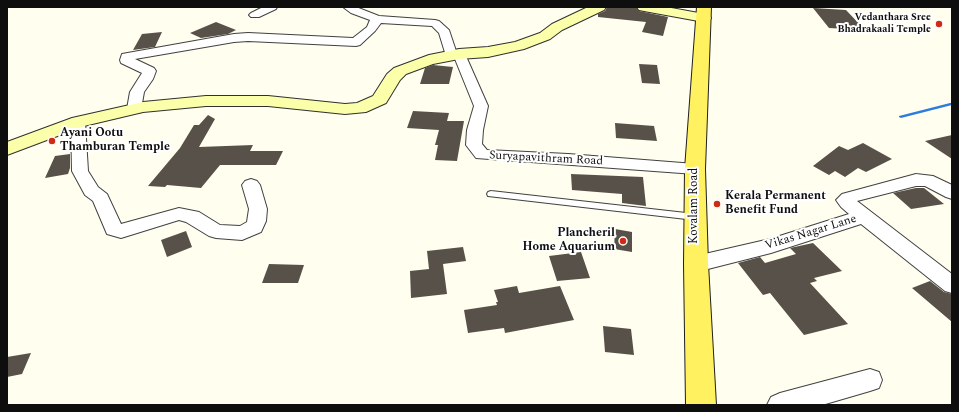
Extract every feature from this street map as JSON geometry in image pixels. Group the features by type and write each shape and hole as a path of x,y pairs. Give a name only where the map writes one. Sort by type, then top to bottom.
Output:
{"main road":[{"path":"7,149 78,122 134,109 206,101 268,101 345,109 360,108 380,99 393,77 400,71 429,60 519,46 545,36 557,27 599,7"},
{"path":"644,7 704,12"},
{"name":"Kovalam Road","path":"701,405 696,264 695,169 704,12"}],"street":[{"path":"255,16 272,7"},
{"name":"Suryapavithram Road","path":"348,7 377,19 435,23 445,32 480,106 475,130 474,145 482,155 568,159 695,169"},
{"path":"134,109 137,92 146,79 149,71 126,60 126,57 234,38 248,37 356,42 371,29 377,19"},
{"path":"78,122 80,171 91,191 101,198 114,229 121,231 178,214 192,217 216,231 242,233 254,227 257,221 258,209 251,185"},
{"path":"864,216 845,200 916,180 927,180 938,184 952,193"},
{"name":"Vikas Nagar Lane","path":"696,264 772,246 864,216 952,285"},
{"path":"780,405 870,380"}],"lane":[{"path":"491,194 695,217"}],"building":[{"path":"607,7 636,7 639,11 668,17 663,36 642,32 646,22 598,17 598,14 605,11"},
{"path":"813,8 846,10 865,30 829,28"},
{"path":"216,22 236,30 228,34 201,38 190,33"},
{"path":"162,32 155,47 133,50 142,34"},
{"path":"639,64 657,65 660,84 642,83"},
{"path":"433,65 453,67 449,84 420,84 425,68"},
{"path":"413,111 449,113 447,121 464,121 457,161 435,160 438,145 435,145 439,130 407,128"},
{"path":"208,115 215,119 199,147 253,145 250,151 283,151 276,165 220,165 201,188 167,185 165,187 148,186 180,148 194,125 199,125"},
{"path":"615,123 654,126 657,141 616,138"},
{"path":"952,135 952,159 925,141"},
{"path":"863,143 892,159 866,172 858,168 845,177 835,171 829,175 813,166 839,146 848,150"},
{"path":"70,154 70,168 68,174 45,178 55,156"},
{"path":"571,174 643,177 646,206 622,203 622,194 572,190"},
{"path":"916,188 924,188 944,204 911,209 893,193"},
{"name":"Plancheril Home Aquarium","path":"615,229 632,232 632,252 614,249"},
{"path":"186,231 192,247 167,257 161,240"},
{"path":"813,243 842,271 814,278 817,281 810,283 848,324 804,335 770,293 763,295 738,263 760,257 765,263 796,254 790,248"},
{"path":"463,247 466,261 443,264 447,294 411,298 410,271 429,269 427,251"},
{"path":"581,252 590,278 557,281 549,256"},
{"path":"269,264 304,265 298,283 262,283"},
{"path":"930,281 944,292 952,294 952,322 912,288"},
{"path":"517,286 519,293 560,286 574,320 505,333 504,328 468,333 464,310 497,305 496,302 498,302 494,290"},
{"path":"603,326 631,329 634,355 605,352"},
{"path":"31,353 22,374 7,377 7,357"}],"waterway":[{"path":"901,117 952,104"}],"place":[{"name":"Vedanthara Sree Bhadrakaali Temple","path":"939,24"},
{"name":"Ayani Ootu Thamburan Temple","path":"52,141"},
{"name":"Kerala Permanent Benefit Fund","path":"717,204"},
{"name":"Plancheril Home Aquarium","path":"623,241"}]}
